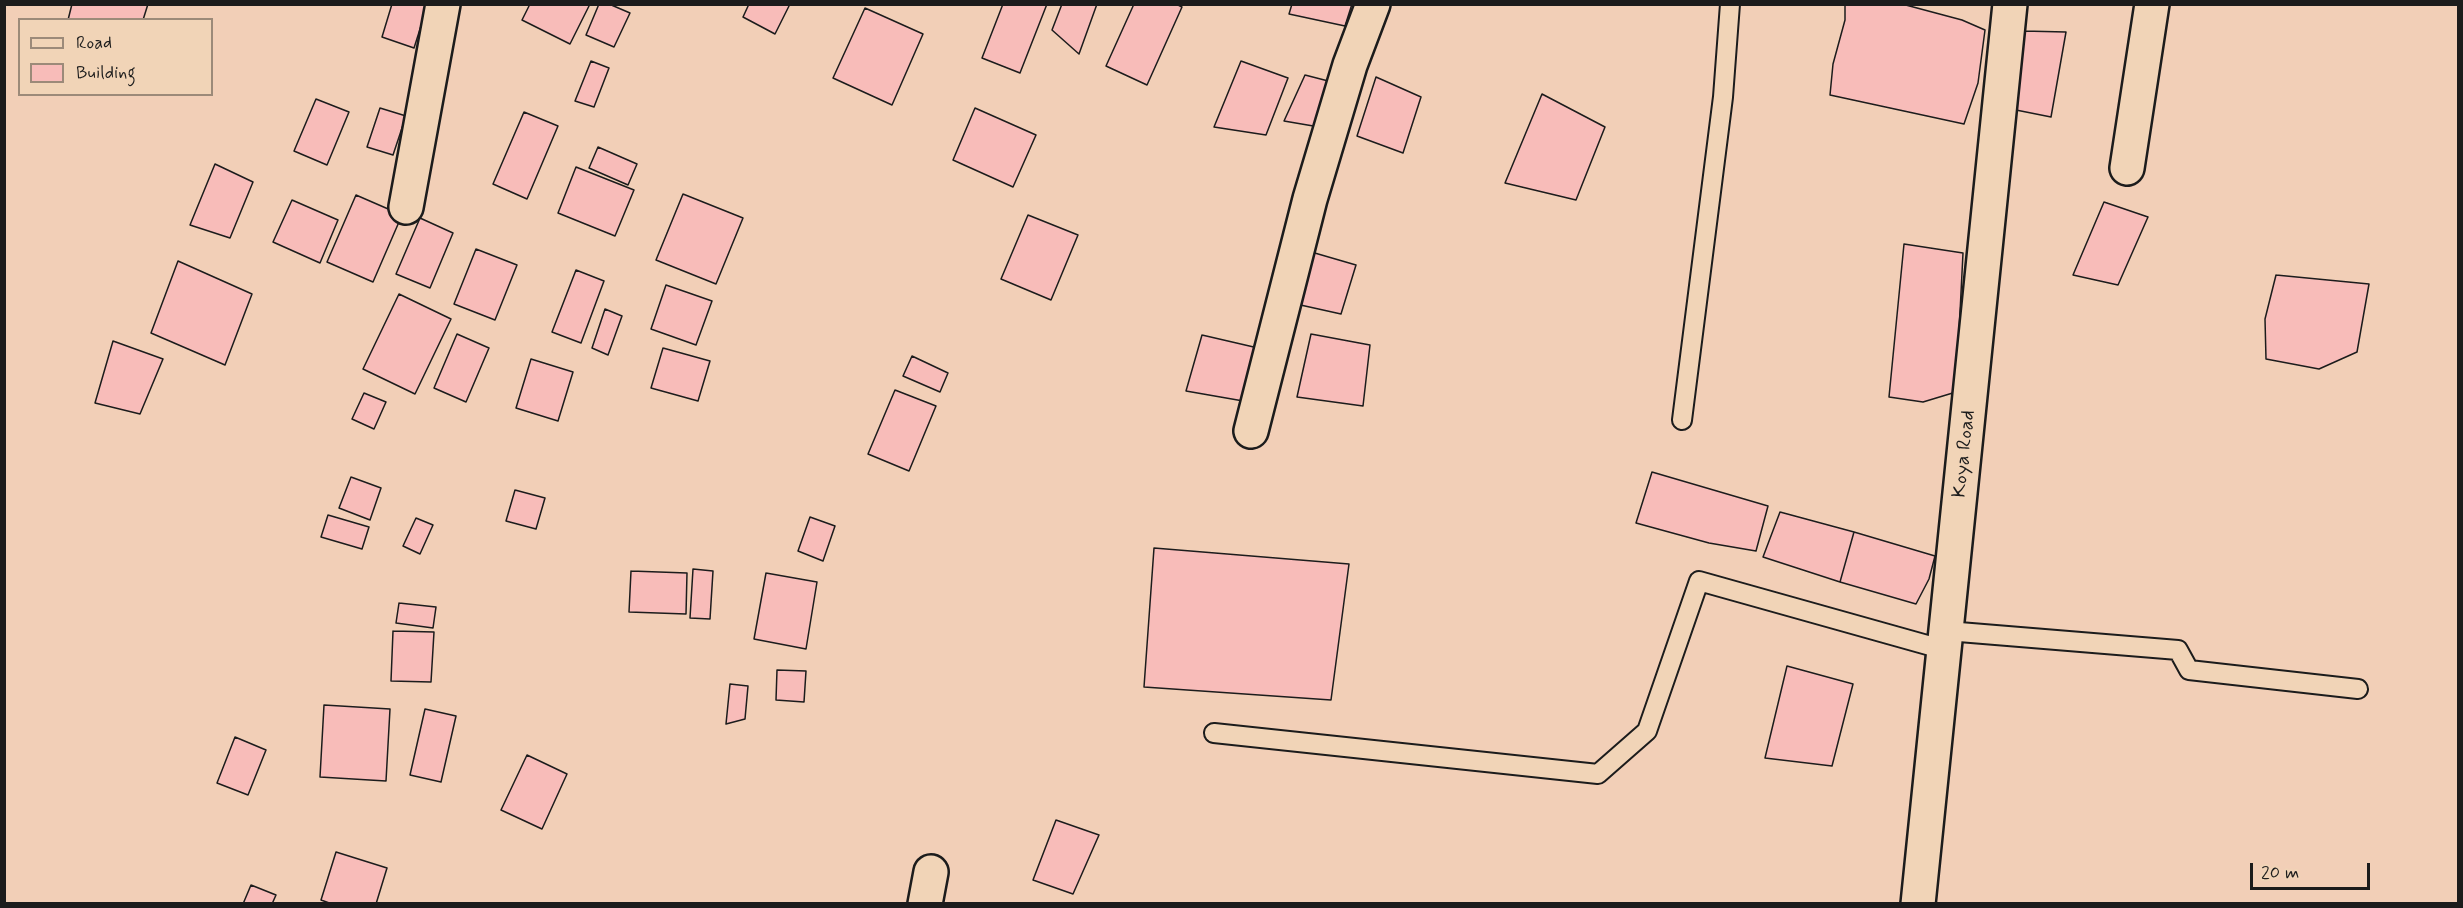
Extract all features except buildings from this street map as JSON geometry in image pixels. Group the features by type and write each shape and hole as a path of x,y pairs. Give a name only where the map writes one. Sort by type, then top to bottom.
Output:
{"street":[{"path":"406,207 443,4"},
{"path":"1251,431 1310,199 1350,65 1373,4"},
{"name":"Koya Road","path":"1918,903 2010,4"},
{"path":"2127,168 2152,4"}],"lane":[{"path":"1682,420 1723,97 1730,4"},
{"path":"1214,733 1598,774 1647,731 1699,581 1946,641 2178,650 2189,670 2358,689"}]}
